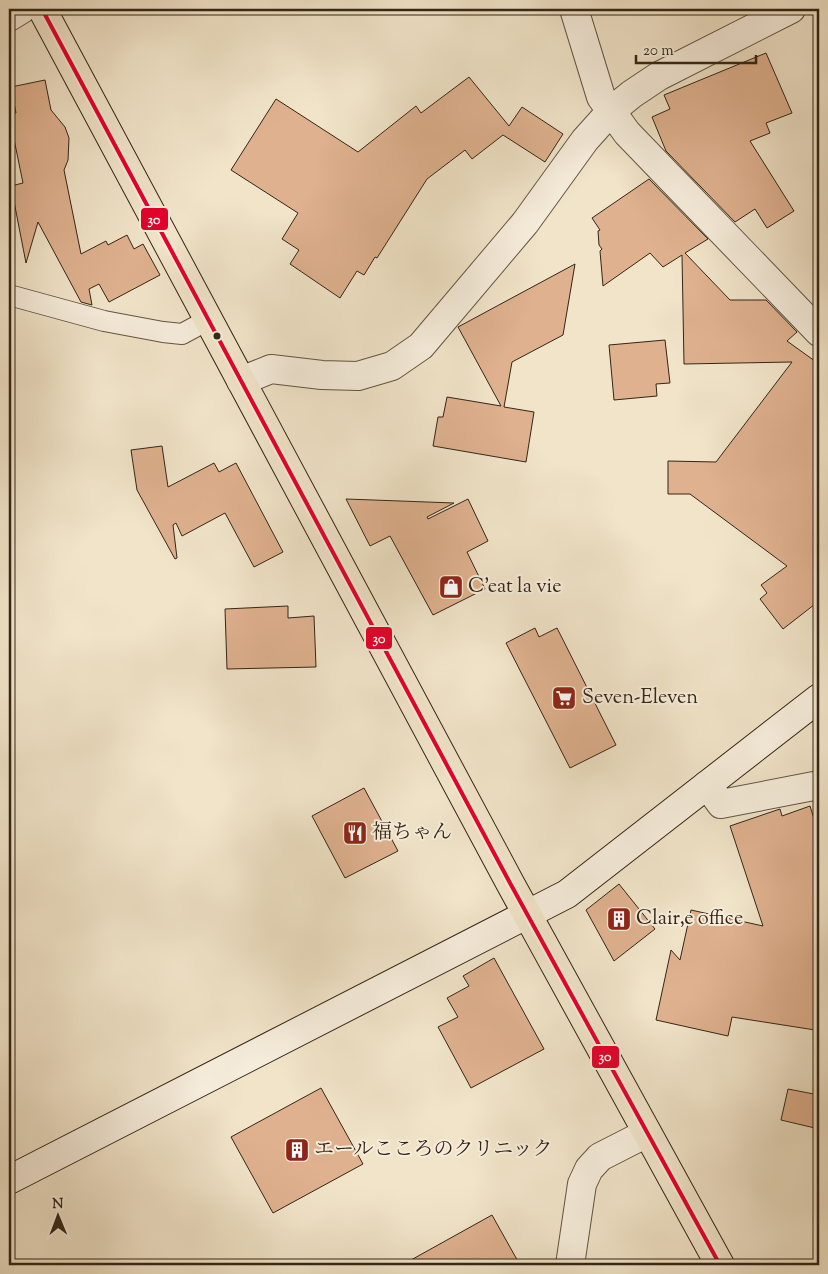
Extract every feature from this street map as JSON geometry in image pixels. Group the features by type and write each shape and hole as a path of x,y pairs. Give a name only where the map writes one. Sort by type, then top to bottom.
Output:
{"main road":[{"path":"42,9 527,914 720,1265"}],"street":[{"path":"9,17 22,9"},
{"path":"574,9 601,97 611,111 627,132 819,332"},
{"path":"242,382 256,374 271,369 322,375 358,376 392,366 421,346 525,223 585,140 611,111 659,76 790,9"},
{"path":"9,1180 567,894 819,698"},
{"path":"707,785 721,804 819,785"},
{"path":"570,1265 582,1184 589,1169 600,1157 647,1132"}],"lane":[{"path":"9,295 104,321 164,332 182,334 208,320"}],"building":[{"path":"766,53 792,113 766,123 770,133 750,141 794,211 767,228 755,209 735,222 666,151 652,117 670,109 664,95"},
{"path":"469,77 509,126 522,107 563,134 545,162 503,135 472,159 465,150 427,179 377,258 375,257 364,275 357,271 340,298 290,264 299,250 282,239 298,213 231,170 276,99 358,152 416,106 421,113"},
{"path":"45,80 51,110 65,127 69,138 68,160 64,170 81,254 106,241 108,245 127,235 134,249 143,244 160,275 109,302 99,284 89,289 92,305 81,302 38,222 26,263 11,186 23,183 9,115 16,113 11,87"},
{"path":"649,179 708,239 685,253 730,300 766,300 797,332 787,341 819,364 819,601 783,629 760,599 767,593 761,585 787,566 690,494 668,494 668,461 716,462 792,362 684,364 682,255 663,267 650,253 603,286 600,251 602,249 599,245 598,231 600,230 592,218"},
{"path":"575,264 563,335 512,362 504,407 534,412 526,462 433,446 438,417 443,417 447,397 501,406 458,327"},
{"path":"665,340 670,383 656,384 657,396 614,400 609,345"},
{"path":"162,446 168,487 214,463 219,472 236,463 283,552 254,567 225,513 182,536 176,523 173,525 177,558 175,559 137,490 131,450"},
{"path":"346,499 454,503 427,517 428,519 468,499 488,541 467,552 485,589 433,615 390,536 370,546"},
{"path":"288,606 288,618 314,616 316,667 227,669 225,609"},
{"name":"Seven-Eleven","path":"535,628 539,637 557,628 616,745 570,768 506,643"},
{"name":"福ちゃん","path":"364,788 398,851 345,878 312,816"},
{"path":"810,806 819,835 819,1009 815,1030 732,1017 728,1036 656,1020 671,950 680,960 691,910 763,926 730,826 780,809 782,816"},
{"name":"Clair,e office","path":"619,884 655,929 614,961 586,910"},
{"path":"494,958 544,1049 471,1088 438,1027 458,1017 447,998 469,986 463,976"},
{"name":"エールこころのクリニック","path":"321,1088 363,1164 273,1213 231,1137"},
{"path":"788,1089 819,1095 819,1129 781,1120"},
{"path":"492,1215 520,1265 402,1265"}],"transit line":[{"name":"30","path":"42,9 510,883 720,1265"}],"place":[{"name":"C'eat la vie","path":"451,587"},
{"name":"Seven-Eleven","path":"564,698"},
{"name":"福ちゃん","path":"355,833"},
{"name":"Clair,e office","path":"619,919"},
{"name":"エールこころのクリニック","path":"297,1150"}]}
